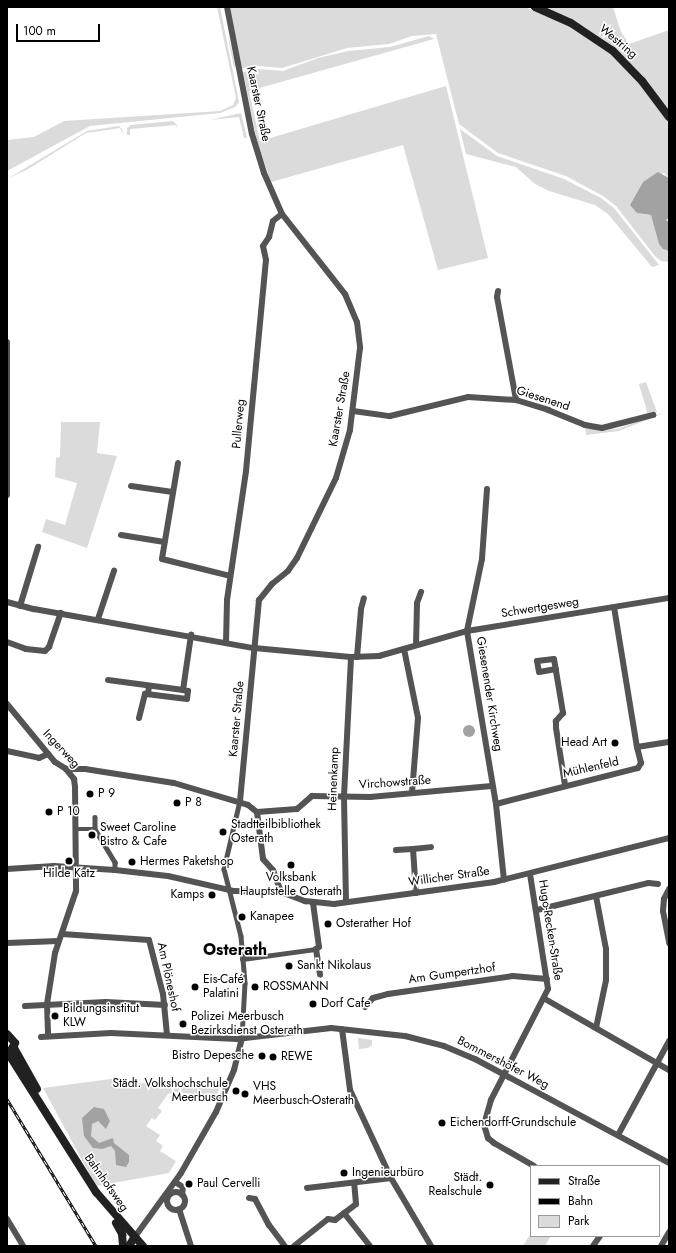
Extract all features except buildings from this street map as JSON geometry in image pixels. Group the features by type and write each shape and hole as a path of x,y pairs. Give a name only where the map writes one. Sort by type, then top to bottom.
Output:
{"main road":[{"name":"Westring","path":"535,7 571,23 613,51 642,81 669,117"},
{"name":"Bahnhofsweg","path":"7,1034 14,1040 10,1051 56,1129 110,1212 143,1246"},
{"path":"110,1212 122,1234 123,1246"},
{"path":"129,1246 134,1238"}],"street":[{"name":"Kaarster Straße","path":"227,7 254,142 264,173 282,214 345,294 355,317 360,348 353,411 336,478 303,547 288,571 272,584 259,600 240,801 224,861 229,890 241,936 245,983 242,1038"},
{"name":"Pullerweg","path":"226,642 230,576 246,471 266,260 263,246 269,237 272,221 282,214"},
{"path":"498,291 497,297 516,400"},
{"path":"7,342 7,495"},
{"name":"Giesenend","path":"353,411 390,416 468,396 516,400 548,410 585,425 602,428 653,415"},
{"path":"178,463 162,559 166,562 230,576"},
{"path":"131,486 173,492"},
{"name":"Giesenender Kirchweg","path":"487,488 482,559 467,631 496,804 504,880"},
{"path":"121,535 164,542"},
{"path":"20,606 38,547"},
{"path":"98,619 114,571"},
{"path":"416,645 417,603 421,592"},
{"path":"354,657 364,598"},
{"name":"Schwertgesweg","path":"7,602 20,606 190,635 254,648 354,657 379,656 467,631 669,598"},
{"name":"Mühlenfeld","path":"496,804 565,785 638,768 641,763 637,747 614,607"},
{"path":"7,642 26,649 45,651 49,647 61,613"},
{"path":"183,690 190,635"},
{"path":"404,649 418,718 412,793"},
{"name":"Heinenkamp","path":"346,902 344,796 354,657"},
{"path":"556,669 563,713 556,721 556,728 565,785"},
{"path":"108,680 188,691 186,699 148,694"},
{"path":"139,718 145,694 148,694 149,686"},
{"name":"Ingerweg","path":"7,704 48,754 66,769 74,779 75,787 77,867 76,891 62,934 58,941 47,1004 45,1036"},
{"path":"637,747 669,742"},
{"path":"7,751 39,758 48,754"},
{"path":"66,769 85,769 170,782 240,801 257,812 263,859 270,868 281,892"},
{"name":"Virchowstraße","path":"257,812 297,809 312,796 412,793 492,786"},
{"path":"95,817 95,829 115,862 115,870"},
{"path":"76,829 95,829"},
{"name":"Willicher Straße","path":"7,869 77,867 115,870 168,876 229,890 281,892 313,903 346,902 504,880 669,838"},
{"path":"396,850 431,847"},
{"path":"412,849 416,893"},
{"name":"Hugo-Recken-Straße","path":"530,874 548,979 548,989 545,999 487,1109 485,1131 494,1144 532,1165"},
{"path":"537,910 649,883 658,884"},
{"path":"669,889 664,899 663,911 669,942"},
{"path":"596,896 606,965 604,997 596,1028"},
{"path":"313,903 319,947 316,949 320,975"},
{"name":"Am Plöneshof","path":"62,934 149,940 165,1005 167,1035"},
{"path":"7,943 58,941"},
{"path":"242,959 316,949"},
{"name":"Am Gumpertzhof","path":"365,1007 372,998 382,995 513,976 548,979"},
{"path":"545,999 669,1070"},
{"path":"25,1006 106,1002 165,1005"},
{"path":"342,1029 350,1090 392,1178 431,1246"},
{"name":"Bommershöfer Weg","path":"45,1036 111,1032 242,1038 342,1029 389,1033 430,1042 465,1054 505,1074 669,1163"},
{"path":"134,1238 181,1173 224,1095 234,1070 242,1038"},
{"path":"618,1135 669,1041"},
{"path":"307,1188 392,1178"},
{"path":"175,1182 183,1187 182,1195 185,1202 179,1209"},
{"path":"294,1246 328,1219 335,1220 356,1204 354,1183"},
{"path":"179,1209 170,1207 167,1200 175,1192 182,1195"},
{"path":"249,1198 255,1199 269,1225 285,1246"},
{"path":"179,1209 191,1246"},
{"path":"344,1213 370,1246"},
{"path":"7,1219 23,1246"},
{"path":"660,1246 669,1232"},
{"path":"594,1246 599,1237"},
{"path":"660,1237 664,1240"}],"green space":[{"path":"217,7 220,7 239,102 235,107 220,113 90,126 7,171 7,140 34,137 64,121 220,111 233,105 236,98"},
{"path":"229,7 524,7 559,20 610,52 633,75 669,122 669,178 664,173 643,182 630,205 641,214 651,215 659,243 663,249 669,251 669,262 661,261 655,256 616,206 603,196 566,176 498,153 459,124 436,34 412,36 389,44 347,48 282,68 259,66 242,68"},
{"path":"543,7 613,7 621,32 629,44 669,30 669,112 606,41 583,26"},
{"path":"227,31 236,66 234,68"},
{"path":"429,36 434,39 249,91 260,141 446,86 488,258 438,270 403,145 271,182 257,142 243,72 259,69 283,71 318,58 348,51 390,47"},
{"path":"241,113 247,138 244,138 239,117 210,120"},
{"path":"173,121 177,125 178,130 176,125 130,129 130,135 127,135 127,128 131,125"},
{"path":"119,126 122,129 123,135 120,128 86,133 28,169 7,179 87,131"},
{"path":"460,129 497,156 564,179 601,198 614,208 659,265 652,267 608,214 595,205 549,191 535,184 516,167 466,154"},
{"path":"646,382 657,412 648,415 639,384"},
{"path":"669,411 619,431 586,435 585,427 602,431 620,428"},
{"path":"61,422 100,422 97,453 117,456 87,548 42,532 46,519 65,525 77,483 55,477 56,458 60,457"},
{"path":"358,1038 372,1040 372,1045 368,1048 359,1049"},
{"path":"118,1078 128,1083 221,1085 213,1103 200,1095 177,1092 168,1094 158,1108 162,1111 155,1120 152,1118 146,1126 160,1135 156,1141 163,1146 160,1151 176,1161 169,1173 96,1186 43,1088"},
{"path":"530,1235 530,1237 550,1237 545,1246 523,1246"}],"shaded area":[{"path":"658,172 669,178 669,218 666,220 669,222 669,251 663,249 659,244 651,215 637,213 630,205 643,182"},
{"path":"471,725 474,726 474,736 467,737 464,736 463,729 464,726"},
{"path":"94,1107 104,1109 110,1121 106,1129 98,1121 92,1124 91,1136 99,1143 113,1138 114,1143 129,1155 129,1162 126,1167 116,1165 115,1151 111,1146 102,1149 93,1148 84,1136 82,1118"}],"railway":[{"path":"7,1099 96,1246"}],"place":[{"name":"Head Art","path":"615,743"},
{"name":"P 9","path":"90,794"},
{"name":"P 8","path":"177,803"},
{"name":"P 10","path":"49,812"},
{"name":"Stadtteilbibliothek Osterath","path":"223,832"},
{"name":"Sweet Caroline Bistro & Cafe","path":"92,835"},
{"name":"Hilde Katz","path":"69,861"},
{"name":"Hermes Paketshop","path":"132,862"},
{"name":"Volksbank Hauptstelle Osterath","path":"291,865"},
{"name":"Kamps","path":"212,895"},
{"name":"Kanapee","path":"242,917"},
{"name":"Osterather Hof","path":"328,924"},
{"name":"Sankt Nikolaus","path":"289,966"},
{"name":"Eis-Café Palatini","path":"195,987"},
{"name":"ROSSMANN","path":"255,987"},
{"name":"Dorf Cafe","path":"313,1004"},
{"name":"Bildungsinstitut KLW","path":"55,1016"},
{"name":"Polizei Meerbusch Bezirksdienst Osterath","path":"183,1024"},
{"name":"Bistro Depesche","path":"262,1056"},
{"name":"REWE","path":"273,1057"},
{"name":"Städt. Volkshochschule Meerbusch","path":"236,1091"},
{"name":"VHS Meerbusch-Osterath","path":"245,1094"},
{"name":"Eichendorff-Grundschule","path":"442,1123"},
{"name":"Ingenieurbüro","path":"344,1173"},
{"name":"Paul Cervelli","path":"189,1184"},
{"name":"Städt. Realschule","path":"490,1185"}],"district":[{"name":"Osterath","path":"235,950"}]}
